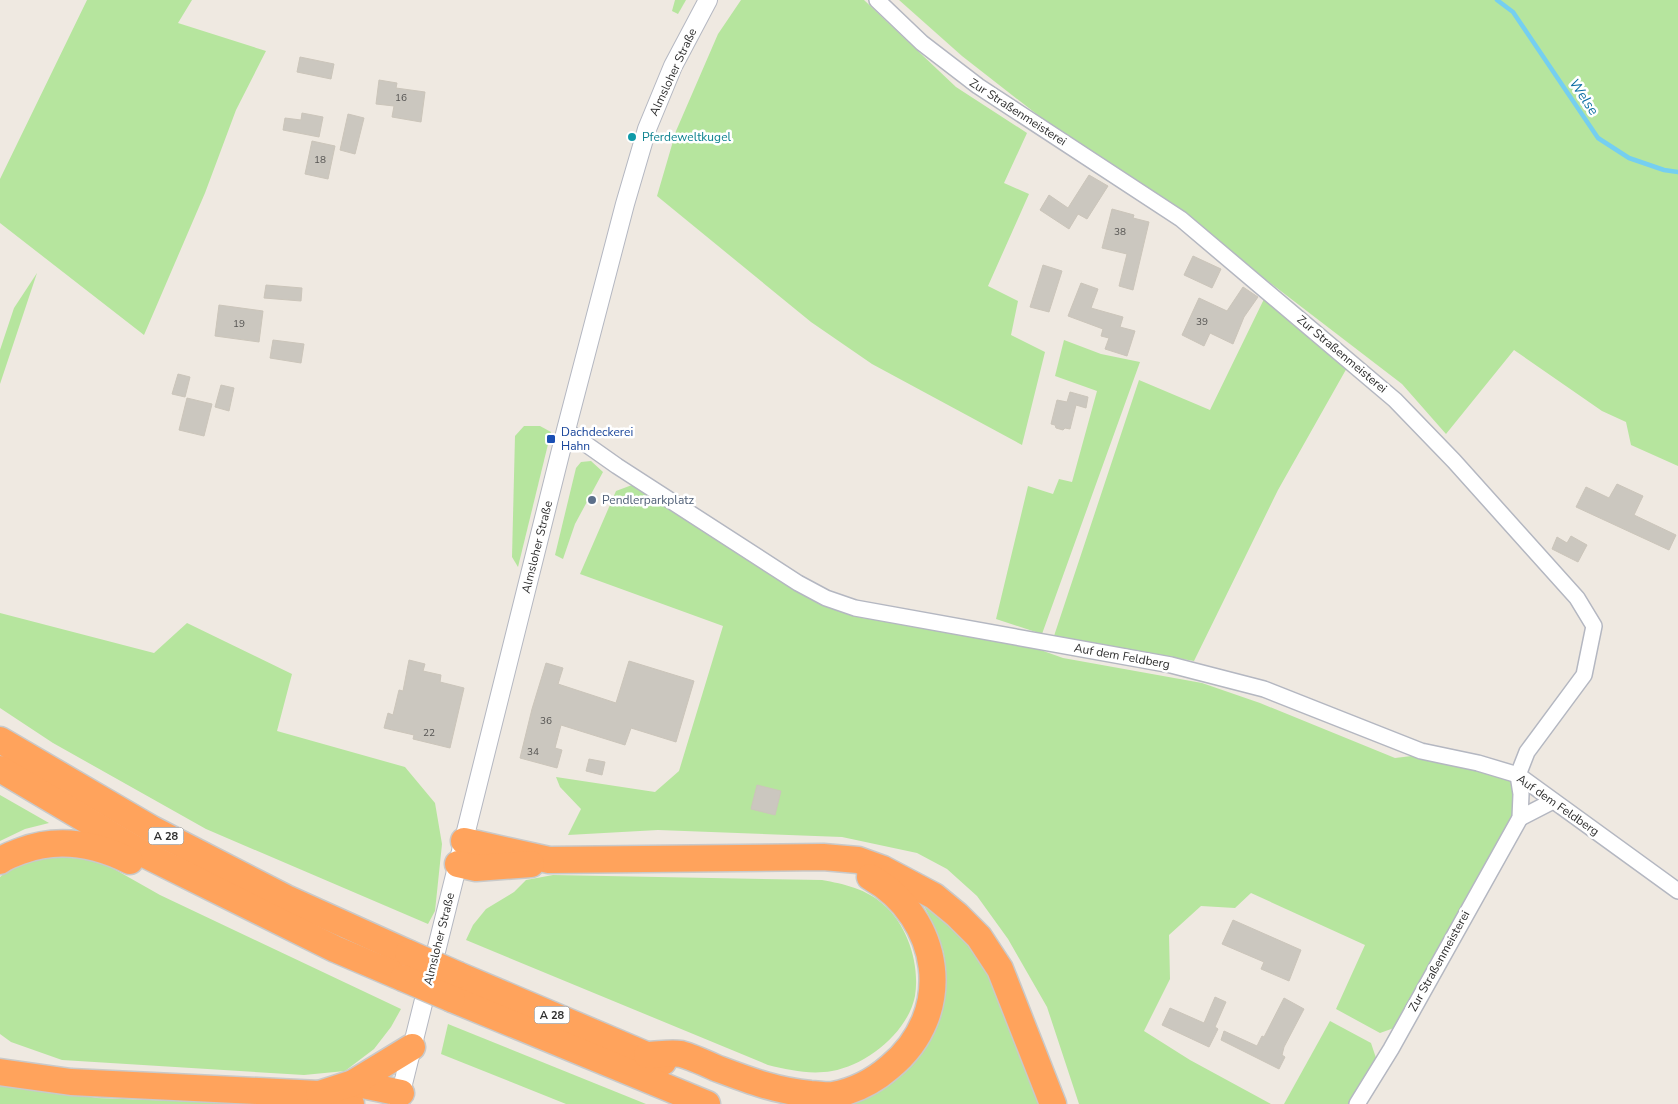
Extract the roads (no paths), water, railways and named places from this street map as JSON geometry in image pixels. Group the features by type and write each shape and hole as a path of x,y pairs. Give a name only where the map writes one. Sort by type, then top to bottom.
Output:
{"highway":[{"name":"A 28","path":"0,740 152,829 286,898 405,966 455,987 707,1104"},
{"name":"A 28","path":"0,769 142,853 335,949 405,966"},
{"path":"0,860 30,848 57,843 88,845 124,858 186,890 218,891"},
{"path":"461,852 549,860 823,858 858,860 883,869 942,902 979,937 1000,969 1053,1104"},
{"path":"646,1055 680,1054 742,1078 786,1092 831,1096 854,1090 877,1078 901,1059 920,1032 931,1000 932,970 928,946 918,921 899,897 870,877 823,858"},
{"name":"A 28","path":"455,987 646,1055 768,1104"},
{"path":"352,1094 412,1047"},
{"path":"0,1057 33,1076"},
{"path":"0,1072 71,1082 352,1094 399,1098"}],"street":[{"name":"Almsloher Straße","path":"399,1098 566,430 625,204 647,129 673,66 708,0"},
{"name":"Zur Straßenmeisterei","path":"877,0 922,43 978,86 1181,219 1388,393 1454,461 1576,598 1594,626 1584,675 1527,752 1518,775 1521,794 1520,818 1391,1049 1358,1104"},
{"name":"Auf dem Feldberg","path":"566,430 617,466 781,572 826,598 855,608 1180,667 1264,689 1421,751 1478,763 1518,775 1678,891"},
{"path":"1520,818 1553,801"}],"waterway":[{"name":"Welse","path":"1497,0 1513,12 1598,138 1629,158 1664,170 1678,172"}],"place":[{"name":"Pferdeweltkugel","path":"632,137"},
{"name":"Dachdeckerei Hahn","path":"551,439"},
{"name":"Pendlerparkplatz","path":"592,500"}]}
